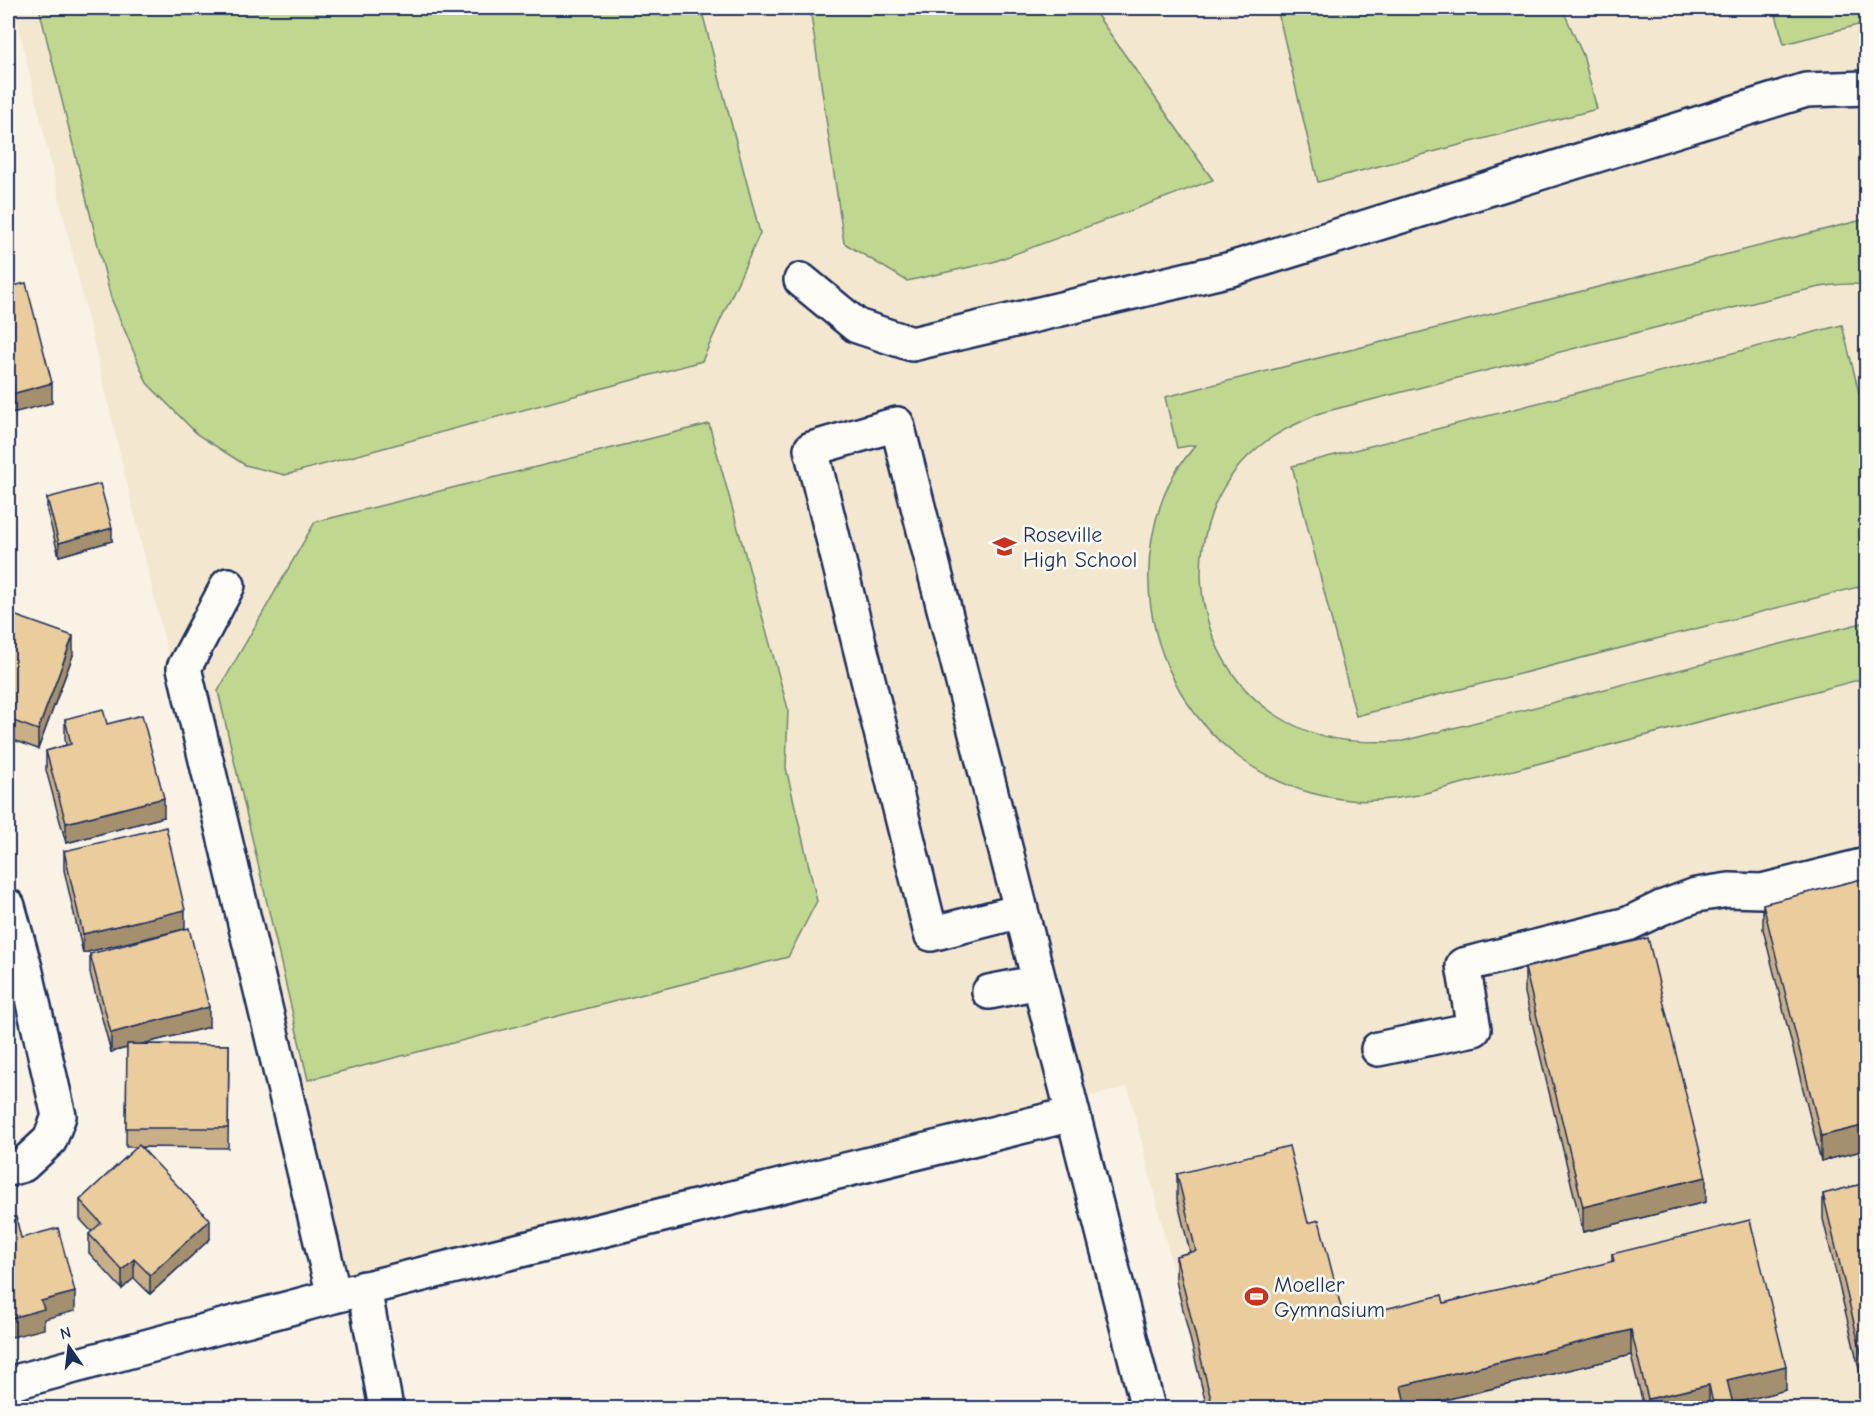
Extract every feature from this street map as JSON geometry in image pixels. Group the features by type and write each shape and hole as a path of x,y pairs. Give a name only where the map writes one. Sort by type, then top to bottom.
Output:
{"street":[{"path":"801,280 857,326 912,344 1231,269 1806,90 1866,88"},
{"path":"1021,911 931,934 811,449 897,424 1148,1408"},
{"path":"228,585 184,668 349,1292 386,1408"},
{"path":"1377,1049 1474,1029 1463,965 1628,924 1660,908 1696,895 1729,890 1762,891 1866,865"},
{"path":"8,906 25,968 59,1116 50,1140 22,1165 8,1169"},
{"path":"989,992 1039,982"},
{"path":"8,1384 349,1292 1072,1114"}],"shaded area":[{"name":"Roseville High School","path":"14,8 1866,8 1866,1408 1207,1408 1128,1087 319,1291"}],"green space":[{"path":"39,8 701,8 760,233 702,361 285,475 245,465 198,435 147,383 111,298"},
{"path":"810,8 1092,8 1213,180 993,262 907,281 844,243"},
{"path":"1277,8 1562,8 1583,55 1597,109 1318,182"},
{"path":"1774,8 1866,8 1866,23 1784,44"},
{"path":"1866,219 1866,285 1835,285 1784,295 1320,413 1286,429 1254,451 1229,480 1212,513 1203,549 1202,586 1208,623 1223,657 1244,688 1273,713 1288,722 1304,730 1335,739 1368,742 1403,741 1866,622 1866,678 1418,795 1380,800 1341,799 1287,785 1241,759 1203,723 1174,680 1156,631 1149,579 1155,526 1174,474 1195,445 1177,448 1165,397"},
{"path":"1842,325 1866,420 1866,585 1356,716 1292,466"},
{"path":"709,424 788,709 786,768 817,901 788,957 308,1080 218,691 315,522"}],"building":[{"path":"26,283 52,383 8,395 8,287"},
{"path":"100,484 112,528 59,543 47,498"},
{"path":"8,613 73,636 38,730 8,719"},
{"path":"103,709 107,724 142,715 164,798 66,823 46,751 71,744 65,719"},
{"path":"166,827 185,910 83,934 64,851"},
{"path":"1866,878 1866,1125 1821,1136 1763,904"},
{"path":"189,928 209,1007 111,1033 90,954"},
{"path":"1648,938 1706,1177 1583,1207 1525,968"},
{"path":"127,1044 229,1045 228,1128 126,1128"},
{"path":"139,1145 210,1220 150,1275 134,1259 122,1270 89,1234 101,1223 80,1200"},
{"path":"1289,1146 1308,1223 1319,1220 1344,1319 1442,1295 1444,1303 1614,1261 1612,1254 1750,1220 1786,1366 1727,1380 1734,1408 1714,1408 1709,1385 1648,1399 1631,1330 1401,1386 1406,1408 1213,1408 1176,1256 1196,1251 1177,1174"},
{"path":"1866,1183 1866,1373 1823,1194"},
{"path":"16,1217 21,1238 58,1228 75,1292 41,1301 44,1309 8,1319 8,1220"}],"place":[{"name":"Roseville High School","path":"1005,547"},
{"name":"Moeller Gymnasium","path":"1256,1297"}]}
